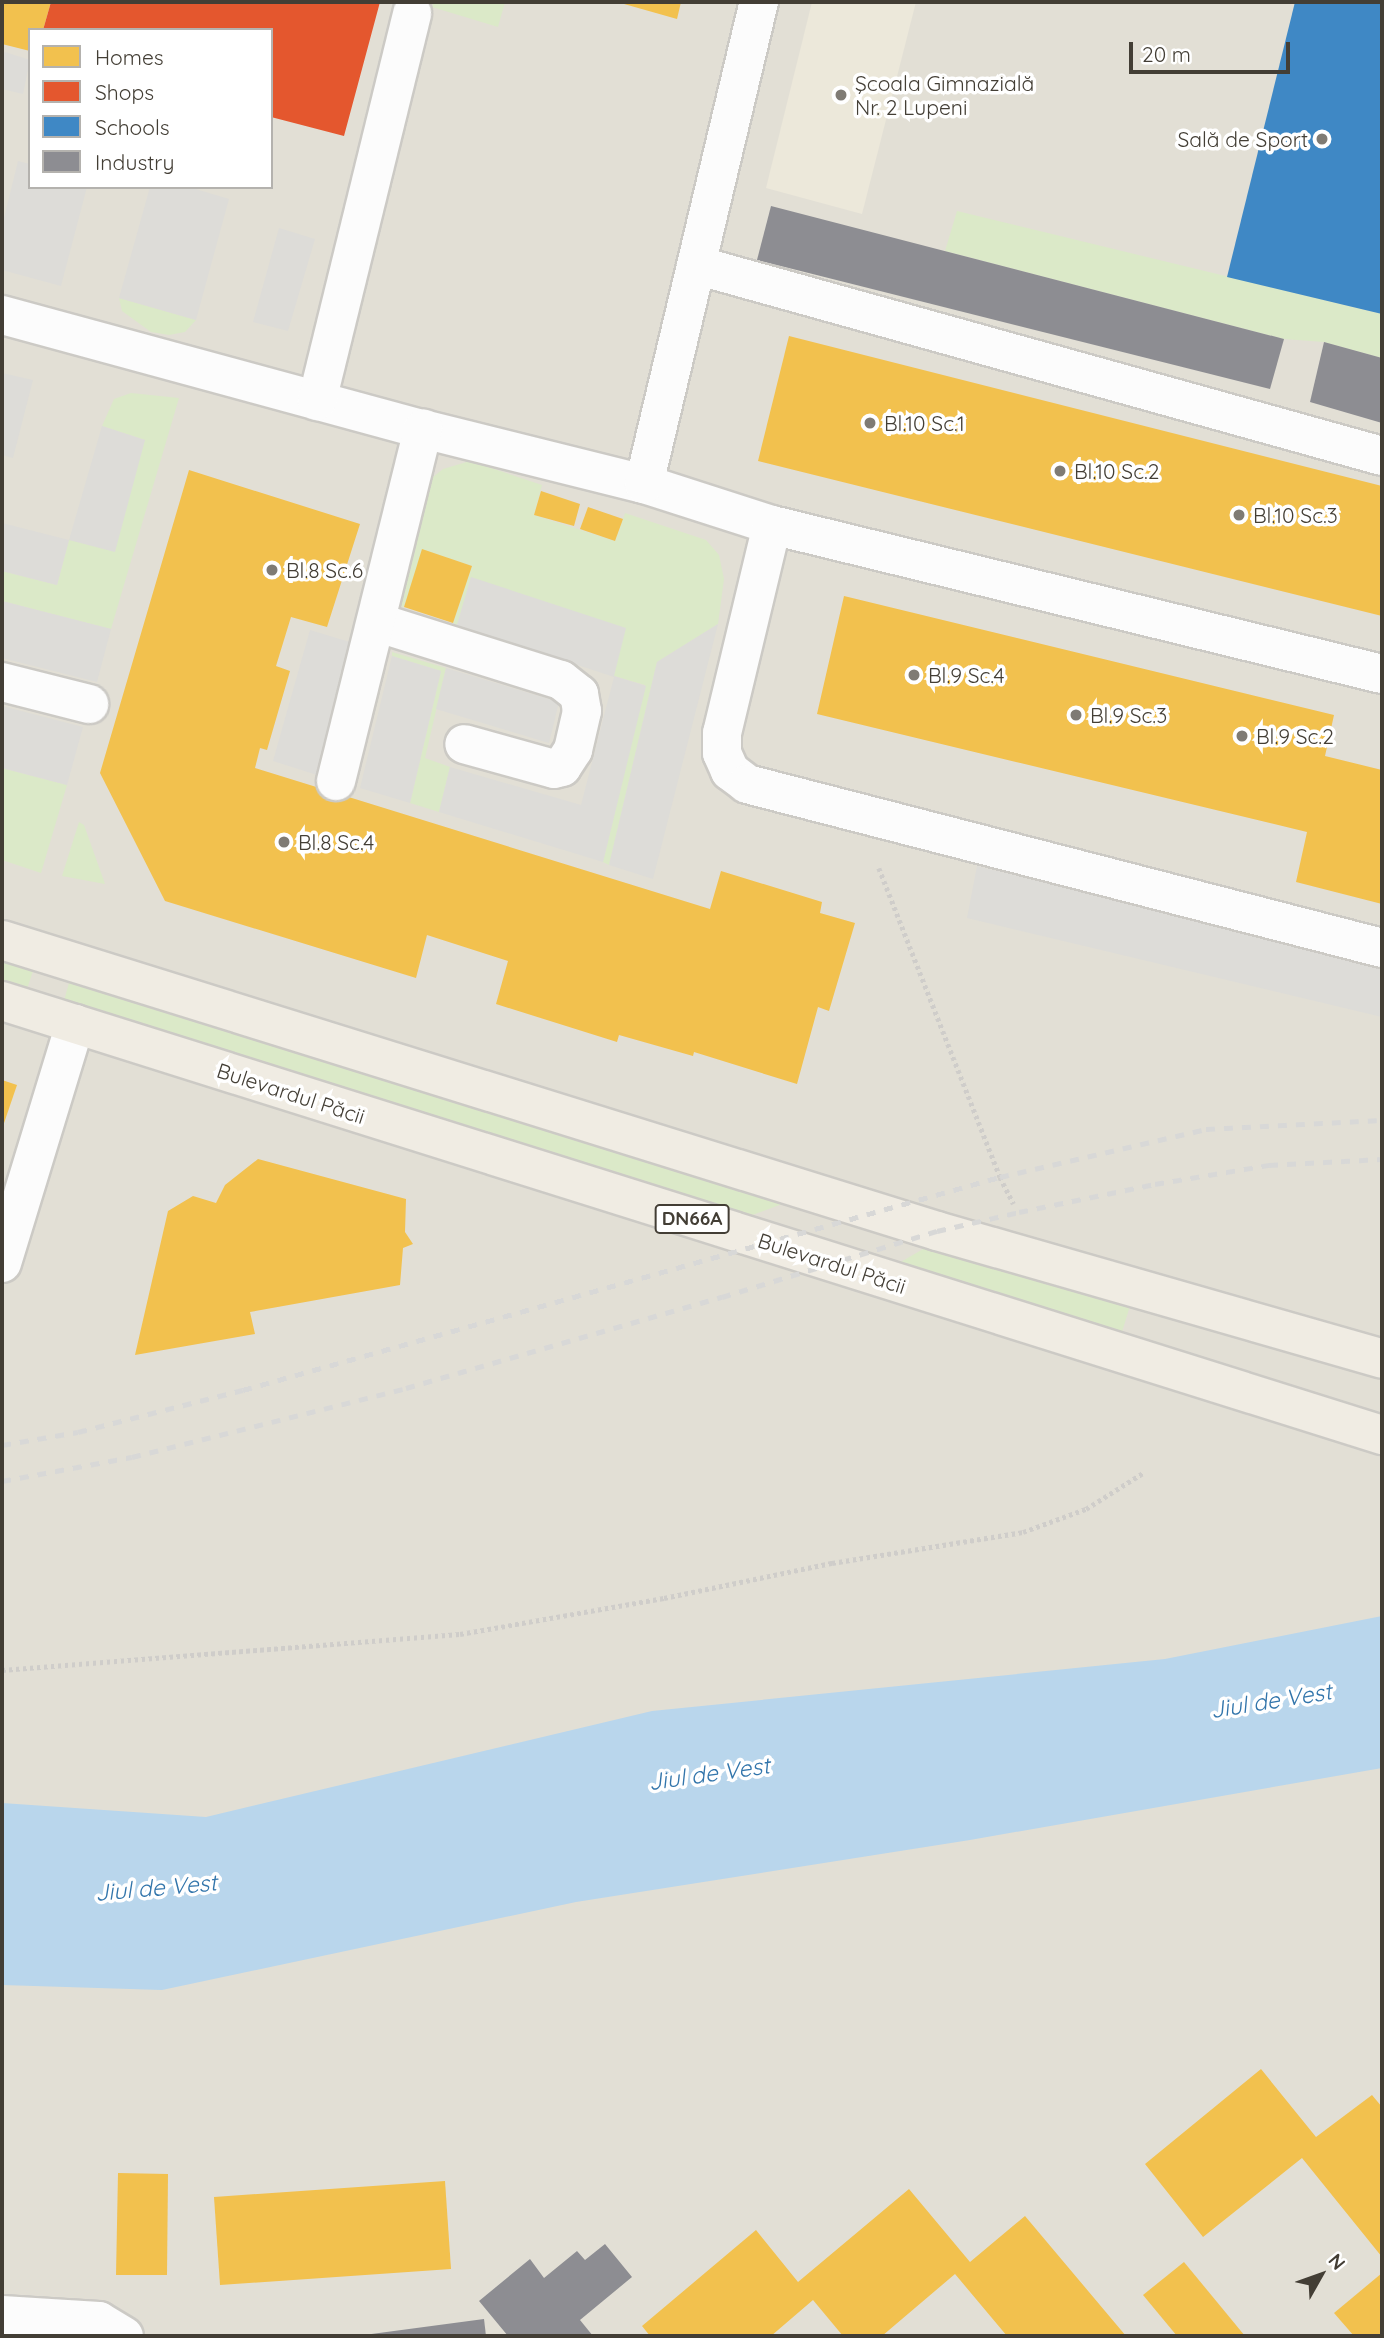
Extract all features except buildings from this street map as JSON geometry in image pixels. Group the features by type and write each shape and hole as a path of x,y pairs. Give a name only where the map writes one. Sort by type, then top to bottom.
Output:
{"main road":[{"path":"2,940 937,1231 1382,1359"},
{"name":"Bulevardul Păcii","path":"2,1001 1382,1436"}],"street":[{"path":"644,484 759,2"},
{"path":"317,401 412,13"},
{"path":"696,265 1382,456"},
{"path":"2,315 422,429 644,484 772,525 1382,674"},
{"path":"336,781 422,429"},
{"path":"772,525 722,733 722,753 730,771 747,784 858,815 1382,948"},
{"path":"376,622 561,680 579,694 582,711 573,750 562,767 554,769 464,744"},
{"path":"2,682 89,704"},
{"path":"2,1263 75,1024"},
{"path":"2,2315 99,2321 124,2336"}],"path":[{"path":"858,815 1000,1177 1019,1212"},
{"path":"2,1671 460,1634 664,1598 832,1563 1023,1532 1086,1509 1143,1473"}],"shaded area":[{"path":"2,2 1382,2 1382,2336 2,2336"},
{"name":"Şcoala Gimnazială Nr. 2 Lupeni","path":"812,2 916,2 862,214 766,188"},
{"path":"5,52 28,59 23,94 2,89 2,55"},
{"path":"18,161 28,164 28,189 86,189 61,286 2,270 2,226"},
{"path":"149,189 196,189 229,199 196,320 119,298"},
{"path":"279,228 315,239 288,331 253,322"},
{"path":"2,373 33,380 13,458 2,455"},
{"path":"102,426 145,440 115,552 69,540"},
{"path":"2,523 69,540 57,585 2,571"},
{"path":"471,577 626,628 614,676 646,686 603,862 439,812 450,767 581,805 614,677 457,625"},
{"path":"2,601 111,629 97,682 2,658"},
{"path":"718,624 653,879 609,865 657,662"},
{"path":"310,630 353,643 317,775 273,761"},
{"path":"392,656 441,671 410,803 360,788"},
{"path":"446,668 559,702 549,743 436,709"},
{"path":"2,706 83,727 67,785 2,768"},
{"path":"977,866 1382,965 1382,1017 967,918"}],"green space":[{"path":"434,2 505,2 498,27 432,7"},
{"path":"957,211 1382,314 1382,358 1324,342 1284,339 945,251"},
{"path":"119,298 196,320 185,332 169,335 151,332 122,311"},
{"path":"131,393 179,398 111,629 2,601 2,571 57,585 69,540 145,440 102,426 114,399"},
{"path":"470,461 542,485 534,515 615,541 625,513 706,540 719,555 724,579 718,624 657,662 609,865 603,862 645,685 614,676 471,578 457,625 453,623 472,566 423,550 404,607 396,605 424,493 433,477 443,469"},
{"path":"392,652 446,668 425,758 450,767 439,812 410,803 441,671 392,656"},
{"path":"2,768 67,785 41,873 2,860"},
{"path":"79,822 84,825 105,884 62,876"},
{"path":"2,961 33,971 26,992 2,984"},
{"path":"69,983 782,1204 747,1217 63,1004"},
{"path":"930,1245 1130,1306 1122,1332 899,1263"}],"water":[{"name":"Jiul de Vest","path":"1382,1616 1382,1768 970,1840 576,1902 162,1990 2,1985 2,1803 206,1817 652,1711 1165,1659"}],"railway":[{"path":"2,1445 78,1432 243,1390 1000,1177 1206,1129 1382,1120"},
{"path":"2,1481 132,1457 406,1388 722,1297 937,1231 1155,1184 1269,1165 1382,1159"}],"place":[{"name":"Şcoala Gimnazială Nr. 2 Lupeni","path":"841,95"},
{"name":"Sală de Sport","path":"1322,139"},
{"name":"Bl.10 Sc.1","path":"870,423"},
{"name":"Bl.10 Sc.2","path":"1060,471"},
{"name":"Bl.10 Sc.3","path":"1239,515"},
{"name":"Bl.8 Sc.6","path":"272,570"},
{"name":"Bl.9 Sc.4","path":"914,675"},
{"name":"Bl.9 Sc.3","path":"1076,715"},
{"name":"Bl.9 Sc.2","path":"1242,736"},
{"name":"Bl.8 Sc.4","path":"284,842"}]}
